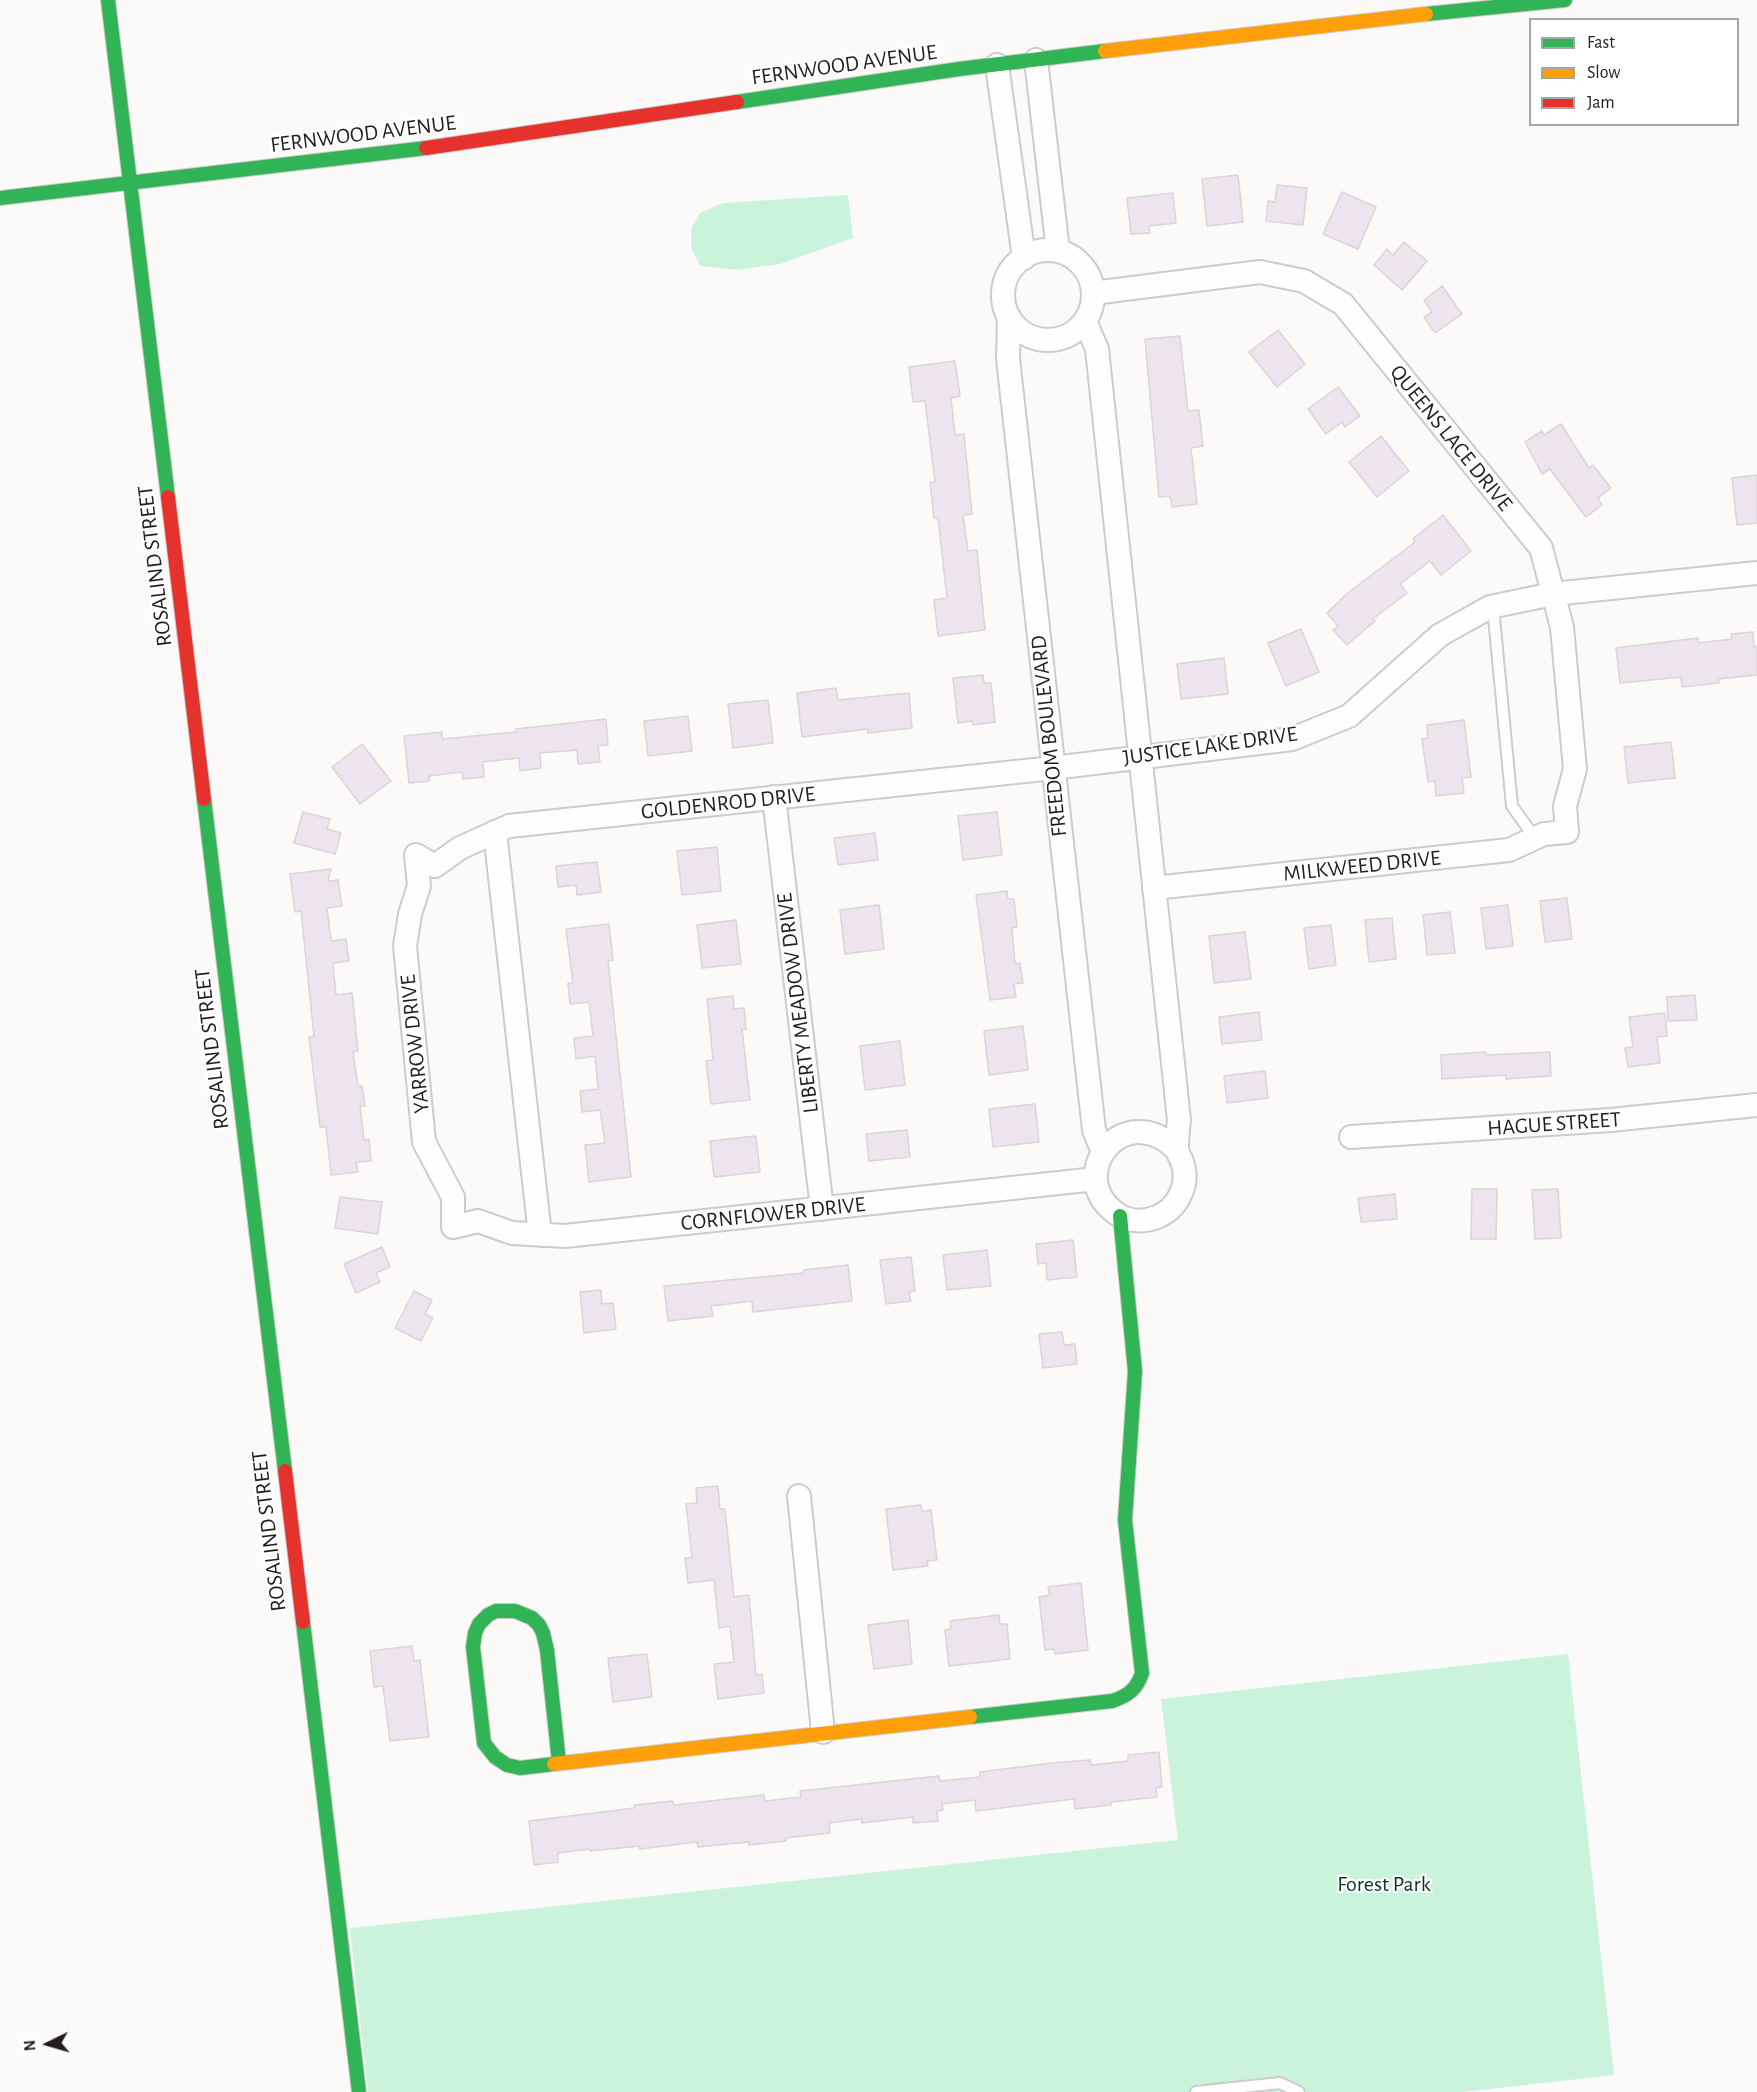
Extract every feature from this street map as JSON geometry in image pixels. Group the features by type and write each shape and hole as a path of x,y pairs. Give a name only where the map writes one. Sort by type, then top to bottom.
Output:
{"street":[{"name":"ROSALIND STREET","path":"108,0 298,1603 359,2092"},
{"name":"FERNWOOD AVENUE","path":"0,198 396,152 1036,60 1367,20 1565,0"},
{"path":"1036,60 1058,251"},
{"path":"997,65 1024,258"},
{"path":"1043,251 1058,251 1071,257 1082,266 1090,278 1093,292 1092,308 1085,321 1075,332 1061,339 1046,340 1031,337 1018,329 1009,317 1004,303 1004,288 1008,274 1024,258 1043,251"},
{"name":"QUEENS LACE DRIVE","path":"1093,292 1260,272 1304,281 1343,304 1541,548 1562,627 1575,769 1565,806 1568,832"},
{"name":"FREEDOM BOULEVARD","path":"1009,317 1008,359 1053,768 1094,1130 1103,1152"},
{"path":"1085,321 1097,349 1179,1120 1177,1150"},
{"name":"JUSTICE LAKE DRIVE","path":"1053,768 1292,739 1349,716 1440,634 1493,607 1553,594 1757,573"},
{"name":"GOLDENROD DRIVE","path":"416,855 435,866 460,848 509,826 1053,768"},
{"name":"LIBERTY MEADOW DRIVE","path":"774,797 822,1209"},
{"path":"495,832 540,1235"},
{"name":"MILKWEED DRIVE","path":"1154,888 1509,850 1545,834 1568,832"},
{"name":"YARROW DRIVE","path":"416,855 419,885 410,914 405,946 424,1142 453,1197 453,1227"},
{"name":"HAGUE STREET","path":"1351,1137 1611,1120 1757,1105"},
{"path":"1139,1132 1154,1134 1167,1140 1177,1150 1183,1163 1185,1178 1182,1192 1174,1205 1163,1215 1149,1220 1134,1221 1120,1216 1108,1207 1100,1194 1096,1179 1097,1165 1103,1152 1113,1141 1125,1134 1139,1132"},
{"name":"CORNFLOWER DRIVE","path":"453,1227 478,1221 512,1233 565,1236 1096,1179"},
{"path":"559,1762 546,1643 539,1623 532,1617 513,1610 488,1614 480,1621 474,1633 473,1647 484,1743 491,1755 503,1765 520,1768 1112,1701 1125,1698 1132,1692 1139,1683 1142,1673 1125,1520 1135,1371 1120,1216"},
{"path":"800,1496 823,1732"}],"lane":[{"path":"1493,607 1512,806 1535,838"},
{"path":"1196,2092 1280,2083 1299,2092"}],"green space":[{"path":"848,195 853,238 780,264 738,270 700,266 691,247 691,229 700,213 723,203"},
{"name":"Forest Park","path":"1568,1654 1614,2075 1463,2092 368,2092 350,1928 1178,1840 1161,1699"}],"building":[{"path":"1238,175 1243,222 1207,226 1202,179"},
{"path":"1277,185 1307,188 1303,225 1266,221 1268,201 1275,202"},
{"path":"1342,192 1376,207 1358,249 1323,234"},
{"path":"1173,193 1176,223 1149,226 1150,233 1131,234 1127,198"},
{"path":"1404,242 1427,261 1402,290 1374,265 1387,249 1393,255"},
{"path":"1442,286 1462,314 1435,333 1424,317 1432,312 1424,300"},
{"path":"1278,330 1305,364 1277,387 1249,352"},
{"path":"1180,336 1188,411 1199,410 1203,446 1191,448 1197,504 1172,507 1170,496 1159,497 1145,339"},
{"path":"955,361 960,396 951,398 955,435 964,434 972,514 963,515 968,551 977,550 985,630 938,636 934,600 947,598 938,518 934,518 930,482 935,482 925,401 913,402 909,367"},
{"path":"1338,387 1360,416 1345,427 1342,422 1326,434 1308,409"},
{"path":"1561,424 1589,468 1593,465 1611,488 1598,498 1602,505 1586,517 1550,469 1542,474 1525,442 1542,431 1544,435"},
{"path":"1381,436 1409,471 1377,497 1349,462"},
{"path":"1757,475 1757,523 1737,525 1732,478"},
{"path":"1443,515 1471,551 1441,575 1430,561 1400,584 1407,593 1373,619 1375,621 1347,645 1333,630 1338,626 1327,613 1349,592 1415,542 1413,539"},
{"path":"1301,629 1319,672 1286,686 1268,643"},
{"path":"1753,632 1754,647 1757,646 1757,675 1718,679 1719,683 1682,687 1681,677 1620,683 1616,648 1698,638 1698,643 1732,639 1731,634"},
{"path":"1224,658 1228,694 1181,699 1177,664"},
{"path":"983,675 984,683 991,683 995,722 973,725 972,721 958,723 953,678"},
{"path":"836,688 838,700 909,693 912,728 868,733 868,729 802,737 797,693"},
{"path":"768,700 773,743 733,748 728,704"},
{"path":"688,716 692,751 648,756 644,721"},
{"path":"606,719 608,745 598,746 600,762 578,764 577,750 540,753 541,768 520,771 519,758 483,762 484,777 463,779 462,772 429,776 430,781 409,783 404,736 442,732 442,739 516,732 516,729"},
{"path":"1464,720 1471,777 1462,778 1464,793 1436,796 1435,781 1428,782 1422,739 1428,738 1427,725"},
{"path":"1671,742 1675,778 1628,783 1624,747"},
{"path":"362,744 391,781 360,804 332,767"},
{"path":"303,812 330,819 327,829 341,833 335,854 294,843"},
{"path":"997,812 1002,855 963,860 958,816"},
{"path":"875,833 878,860 838,865 834,838"},
{"path":"717,847 721,891 682,895 677,851"},
{"path":"597,862 601,892 577,895 576,885 558,887 556,866"},
{"path":"331,869 328,881 338,880 342,906 327,908 331,941 346,939 349,961 333,963 336,995 352,993 358,1051 353,1052 358,1086 362,1086 365,1106 360,1106 364,1140 369,1139 371,1161 356,1162 358,1172 331,1175 326,1127 320,1127 309,1037 314,1036 301,911 295,912 290,874"},
{"path":"1007,891 1008,899 1014,899 1017,927 1012,928 1015,964 1020,963 1023,983 1014,984 1016,997 990,1000 976,895"},
{"path":"1567,898 1572,939 1545,942 1540,901"},
{"path":"879,905 884,949 845,954 840,910"},
{"path":"1508,905 1513,946 1486,949 1481,908"},
{"path":"1450,912 1455,953 1427,955 1423,915"},
{"path":"1392,918 1396,959 1369,962 1365,920"},
{"path":"736,920 741,964 702,968 697,925"},
{"path":"609,924 613,960 608,961 631,1177 589,1182 585,1145 605,1143 600,1110 582,1112 580,1091 598,1089 595,1056 576,1059 574,1038 593,1036 589,1002 570,1004 568,983 573,983 566,929"},
{"path":"1331,925 1336,965 1309,969 1304,928"},
{"path":"1245,932 1251,979 1214,983 1209,936"},
{"path":"1695,995 1697,1020 1668,1021 1667,997"},
{"path":"733,996 734,1009 744,1008 746,1029 742,1029 750,1100 711,1104 706,1061 713,1060 707,999"},
{"path":"1259,1012 1262,1040 1222,1044 1219,1017"},
{"path":"1665,1013 1667,1036 1657,1037 1660,1063 1628,1067 1625,1048 1633,1047 1629,1017"},
{"path":"1023,1026 1028,1070 989,1075 984,1031"},
{"path":"900,1041 905,1085 865,1090 860,1046"},
{"path":"1486,1052 1486,1055 1550,1052 1551,1076 1506,1079 1506,1075 1442,1079 1441,1055"},
{"path":"1265,1071 1268,1098 1227,1103 1224,1076"},
{"path":"1035,1104 1039,1142 993,1147 989,1109"},
{"path":"907,1130 910,1157 869,1161 866,1134"},
{"path":"756,1136 760,1172 714,1177 710,1141"},
{"path":"1472,1189 1497,1189 1496,1239 1471,1239"},
{"path":"1558,1189 1561,1238 1535,1239 1532,1190"},
{"path":"1395,1194 1397,1219 1361,1222 1358,1198"},
{"path":"340,1197 382,1202 378,1234 335,1228"},
{"path":"1073,1240 1077,1277 1047,1280 1046,1263 1038,1264 1036,1244"},
{"path":"382,1247 390,1267 376,1273 380,1282 356,1293 344,1264"},
{"path":"987,1250 991,1286 947,1290 943,1255"},
{"path":"911,1257 915,1291 909,1292 911,1301 886,1304 880,1260"},
{"path":"848,1265 852,1301 753,1312 752,1301 711,1306 713,1316 668,1321 664,1286 804,1273 804,1270"},
{"path":"601,1290 602,1304 613,1303 616,1329 584,1333 580,1292"},
{"path":"414,1291 432,1300 425,1314 433,1318 421,1341 395,1328"},
{"path":"1062,1332 1064,1345 1075,1344 1077,1364 1043,1368 1039,1334"},
{"path":"718,1486 720,1509 725,1509 734,1597 749,1595 756,1675 762,1674 764,1693 718,1699 714,1664 734,1662 730,1626 719,1628 714,1580 688,1583 685,1558 692,1558 686,1504 697,1503 696,1488"},
{"path":"921,1505 922,1512 931,1510 937,1560 927,1561 928,1566 893,1570 886,1509"},
{"path":"1081,1583 1088,1650 1055,1654 1054,1649 1045,1650 1039,1597 1050,1595 1048,1587"},
{"path":"999,1615 1000,1624 1007,1624 1010,1659 949,1666 945,1630 951,1629 950,1621"},
{"path":"908,1620 912,1664 874,1669 868,1625"},
{"path":"412,1646 414,1661 420,1660 429,1737 390,1741 383,1686 374,1687 370,1651"},
{"path":"647,1654 652,1697 613,1702 608,1658"},
{"path":"1159,1752 1162,1787 1156,1788 1157,1797 1075,1809 1074,1799 976,1811 975,1800 942,1804 943,1810 937,1811 938,1821 913,1823 913,1817 862,1823 862,1819 829,1823 830,1833 785,1838 786,1841 698,1847 697,1842 639,1849 639,1846 590,1851 590,1849 558,1853 558,1862 534,1865 529,1821 673,1801 674,1805 764,1795 765,1801 801,1797 800,1791 939,1776 940,1781 980,1777 980,1772 1052,1763 1090,1760 1091,1765 1128,1761 1128,1755"}],"traffic: fast":[{"path":"108,0 168,497"},
{"path":"1426,14 1565,0"},
{"path":"737,102 959,69 1105,51"},
{"path":"0,198 426,148"},
{"path":"204,799 285,1471"},
{"path":"970,1717 1112,1701 1131,1691 1142,1673 1125,1520 1135,1371 1120,1216"},
{"path":"554,1764 520,1768 507,1765 495,1757 484,1743 473,1647 479,1624 496,1611 515,1611 532,1618 543,1633 547,1650 559,1762"},
{"path":"303,1622 359,2092"}],"traffic: slow":[{"path":"1105,51 1426,14"},
{"path":"554,1764 970,1717"}],"traffic: jam":[{"path":"426,148 737,102"},
{"path":"168,497 204,799"},
{"path":"285,1471 303,1622"}]}
